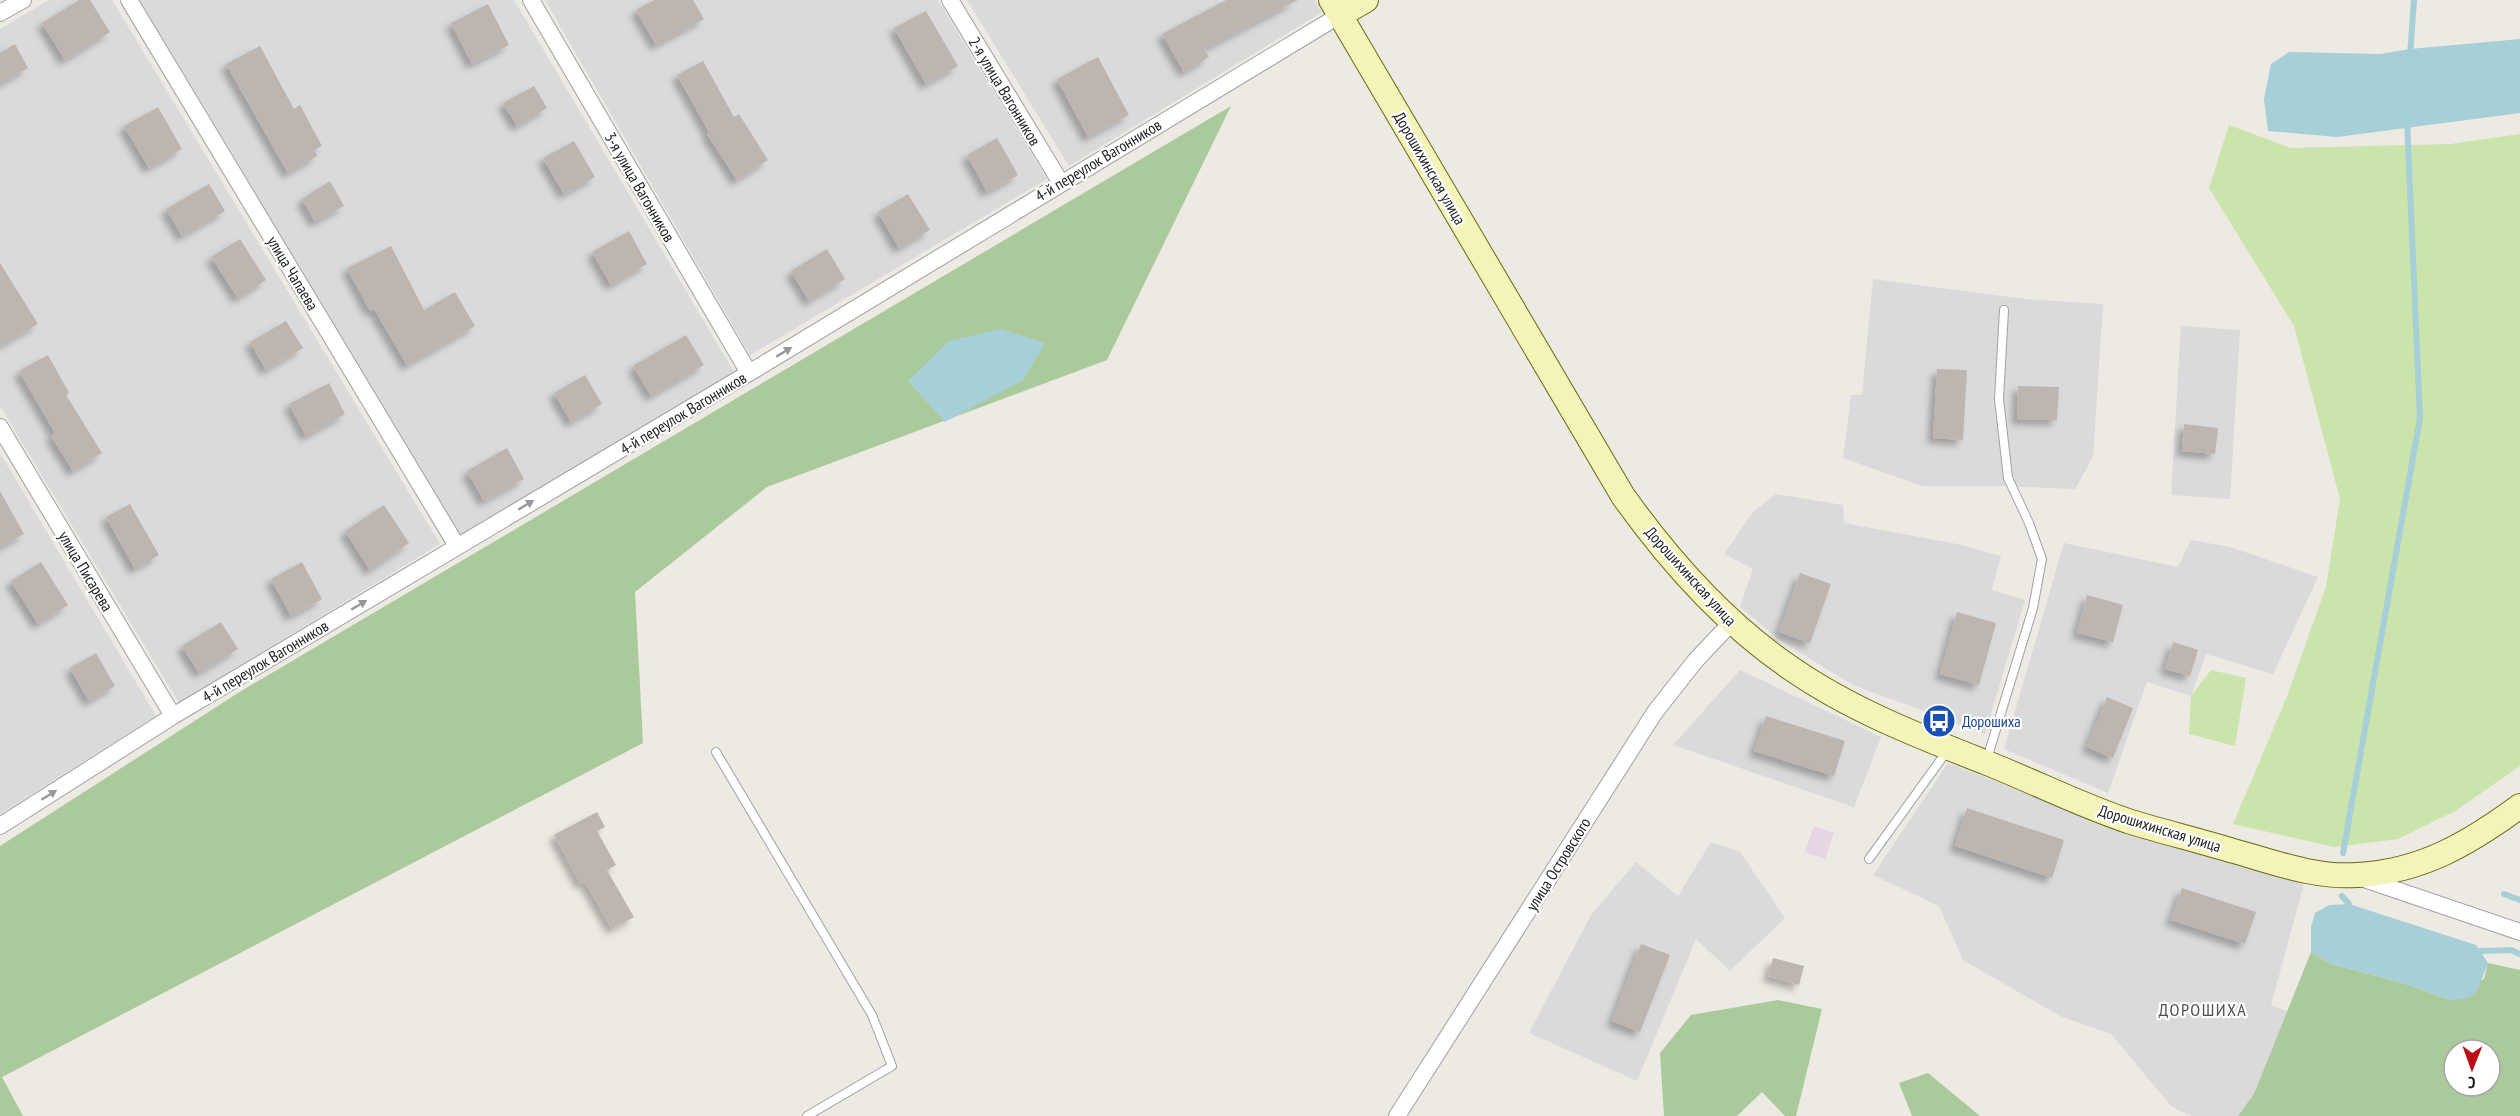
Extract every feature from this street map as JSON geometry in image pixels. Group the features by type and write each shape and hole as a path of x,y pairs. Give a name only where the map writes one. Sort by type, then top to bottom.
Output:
{"street":[{"path":"0,14 23,0"},
{"name":"улица Чапаева","path":"129,0 457,546"},
{"name":"3-я улица Вагонников","path":"531,0 749,373"},
{"name":"2-я улица Вагонников","path":"950,0 1061,183"},
{"name":"4-й переулок Вагонников","path":"0,826 173,716 749,373 1061,183 1336,8 1366,0"},
{"name":"Дорошихинская улица","path":"1336,8 1623,496 1668,555 1732,622 1777,659 1824,689 1949,748 2129,821 2296,868 2354,876 2520,932"},
{"name":"улица Писарева","path":"0,427 173,716"},
{"name":"улица Островского","path":"1396,1116 1655,712 1696,660 1732,622"},
{"path":"2354,876 2400,869 2432,860 2472,840 2520,806"}],"lane":[{"path":"1986,763 2033,608 2042,559 2029,523 2008,478 1998,399 2004,310"},
{"path":"1869,859 1949,748"},
{"path":"716,752 872,1015 892,1066 807,1116"}],"shaded area":[{"path":"49,0 112,0 440,544 179,703 0,406 0,29"},
{"path":"139,0 514,0 734,372 459,536"},
{"path":"545,0 938,0 1047,179 750,355"},
{"path":"967,0 1315,0 1322,12 1069,166"},
{"path":"1873,279 2025,299 2103,304 2093,457 2075,489 1922,486 1843,458 1851,395 1862,395"},
{"path":"2181,326 2240,330 2230,499 2171,495"},
{"path":"0,453 156,716 0,814"},
{"path":"1776,494 1843,505 1844,523 1957,544 2001,556 1992,590 2025,600 1985,734 1853,685 1781,641 1740,607 1753,569 1724,554 1753,512"},
{"path":"2191,540 2230,547 2318,577 2273,674 2206,654 2191,696 2147,682 2108,793 2004,749 2064,543 2178,567"},
{"path":"1740,670 1881,737 1854,807 1673,745"},
{"path":"1948,763 2094,820 2305,880 2271,1005 2291,1013 2254,1116 2192,1116 2172,1107 2111,1034 2060,1016 1963,960 1939,906 1873,875"},
{"path":"1814,826 1834,833 1825,859 1805,852"},
{"path":"1711,842 1740,852 1785,918 1730,971 1696,939 1637,1081 1529,1033 1591,915 1636,862 1678,896"}],"green space":[{"path":"1231,106 1107,360 767,487 635,592 643,743 2,1077 23,1116 0,1116 0,846 238,693"},
{"path":"2229,125 2291,148 2451,144 2520,134 2520,766 2455,811 2398,839 2334,847 2233,824 2286,699 2326,587 2340,499 2294,326 2209,188"},
{"path":"2211,670 2246,678 2235,746 2189,734 2191,696"},
{"path":"2311,952 2331,964 2400,982 2451,1000 2484,979 2488,963 2520,970 2520,1116 2238,1116 2254,1094"},
{"path":"1778,1000 1822,1009 1796,1116 1785,1116 1762,1092 1737,1116 1664,1116 1660,1053 1691,1015"},
{"path":"1928,1073 1980,1116 1912,1116 1899,1083"}],"water":[{"path":"2520,39 2520,113 2337,137 2268,131 2264,99 2271,64 2289,52 2380,54"},
{"path":"1000,329 1045,343 1023,380 945,422 908,381 949,341"},
{"path":"2349,904 2476,945 2488,963 2476,994 2464,999 2451,1000 2400,982 2331,964 2311,952 2311,927 2315,913 2329,905"}],"building":[{"path":"79,0 90,0 110,32 65,60 42,23"},
{"path":"654,0 693,0 704,19 656,45 636,10"},
{"path":"1226,0 1298,0 1204,49 1209,57 1184,72 1162,34"},
{"path":"488,4 509,45 472,64 451,23"},
{"path":"926,11 958,66 926,84 894,28"},
{"path":"15,44 28,68 0,84 0,53"},
{"path":"260,46 294,109 300,105 322,146 314,150 317,156 288,173 226,64"},
{"path":"1098,57 1129,115 1088,137 1057,79"},
{"path":"703,61 734,117 739,114 768,160 737,180 707,134 709,132 677,75"},
{"path":"534,86 547,108 517,126 503,103"},
{"path":"158,107 182,149 149,168 124,126"},
{"path":"997,138 1018,175 987,192 967,155"},
{"path":"574,141 595,177 564,194 543,158"},
{"path":"330,181 344,206 315,222 302,199"},
{"path":"209,184 225,211 182,236 166,209"},
{"path":"908,194 930,230 899,248 878,212"},
{"path":"629,231 647,264 611,285 592,252"},
{"path":"240,239 266,280 238,298 211,257"},
{"path":"391,246 424,310 455,292 475,326 407,365 374,309 370,311 347,268"},
{"path":"827,249 845,279 809,301 791,271"},
{"path":"0,263 38,324 0,346"},
{"path":"286,321 303,348 266,370 250,342"},
{"path":"686,335 704,365 651,396 633,366"},
{"path":"48,355 69,393 66,395 102,453 73,471 51,436 55,433 19,371"},
{"path":"1937,369 1967,370 1963,440 1933,438"},
{"path":"585,375 602,404 571,422 554,393"},
{"path":"329,383 345,414 306,436 289,404"},
{"path":"2018,386 2059,387 2057,420 2017,419"},
{"path":"2184,424 2218,428 2215,454 2182,451"},
{"path":"507,448 524,479 484,501 467,471"},
{"path":"0,491 24,534 0,547"},
{"path":"130,504 159,555 135,569 106,517"},
{"path":"384,505 409,543 370,570 345,531"},
{"path":"41,562 68,605 38,624 11,581"},
{"path":"302,562 322,599 291,616 271,579"},
{"path":"1800,573 1831,584 1810,643 1779,632"},
{"path":"2087,595 2123,605 2113,642 2077,633"},
{"path":"1957,612 1996,623 1979,685 1940,674"},
{"path":"221,622 238,649 199,673 182,646"},
{"path":"2173,642 2198,650 2190,676 2165,669"},
{"path":"96,653 115,686 89,701 70,668"},
{"path":"2107,697 2133,708 2113,758 2087,747"},
{"path":"1766,716 1845,741 1834,776 1754,751"},
{"path":"1967,808 2064,840 2052,878 1955,846"},
{"path":"597,812 605,827 597,831 616,865 607,870 634,917 612,929 585,882 581,884 554,835"},
{"path":"2182,888 2256,912 2245,944 2171,920"},
{"path":"1641,944 1670,955 1640,1032 1612,1021"},
{"path":"1773,958 1804,966 1799,985 1768,976"}],"waterway":[{"path":"2410,56 2414,0"},
{"path":"2343,853 2420,418 2407,120"},
{"path":"2504,894 2520,900"},
{"path":"2342,896 2349,904"},
{"path":"2480,951 2511,950 2520,954"}],"place":[{"name":"Дорошиха","path":"1939,721"}],"district":[{"name":"ДОРОШИХА","path":"2203,1010"}]}
